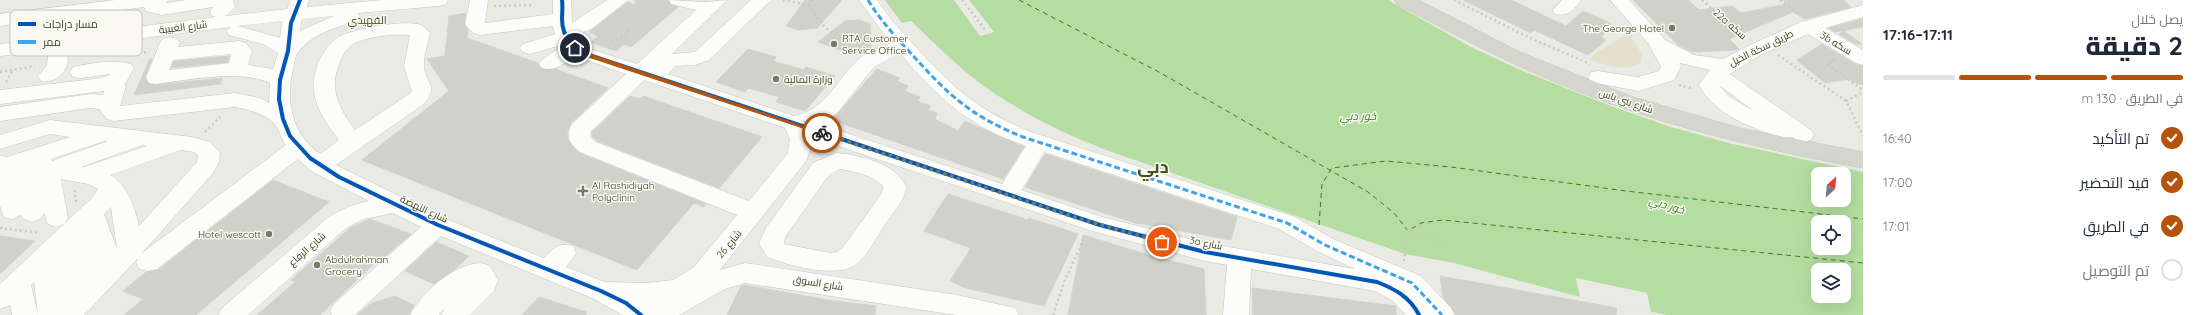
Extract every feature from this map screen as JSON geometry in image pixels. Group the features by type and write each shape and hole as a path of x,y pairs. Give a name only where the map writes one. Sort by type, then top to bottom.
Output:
{"main road":[{"name":"شارع بني ياس","path":"1404,0 1445,24 1496,49 1616,98 1683,120 1752,138 1863,160"},
{"name":"شارع بني ياس","path":"1430,0 1502,37 1688,107 1794,133 1863,146"}],"street":[{"path":"78,10 155,0 153,7 162,9 219,1 226,3 226,7 219,12"},
{"path":"346,0 387,5"},
{"path":"300,8 387,5 439,0"},
{"path":"236,31 270,40 288,51 307,34 335,21 439,0"},
{"path":"478,4 475,24 478,28 566,27 586,24 619,0"},
{"path":"678,0 713,4"},
{"path":"656,66 695,59 702,56 762,0"},
{"path":"868,0 903,45 937,84 964,108 1002,129 1286,223 1325,245 1412,283 1442,315"},
{"path":"1597,72 1640,84 1661,79 1668,75 1671,66 1667,55 1619,0"},
{"path":"1626,0 1660,36 1662,41 1658,44"},
{"path":"713,4 656,66 580,129 579,140 582,144 754,212"},
{"path":"142,22 245,8 263,8"},
{"name":"شارع الغبيبة","path":"142,27 263,8 300,8"},
{"name":"شارع النهضة","path":"300,8 280,80 279,99 283,119 290,136 319,166 438,225 601,291 626,303 640,313"},
{"name":"شارع الغبيبة","path":"142,54 165,54 300,8"},
{"name":"طريق سكة الخيل","path":"1718,77 1762,48 1811,25 1863,11"},
{"path":"0,20 10,19"},
{"name":"3b سكه","path":"1811,25 1863,59"},
{"path":"530,48 566,27"},
{"path":"549,64 566,27"},
{"name":"3a شارع","path":"566,27 592,56 656,66 793,123 1091,222 1162,242 1240,258 1365,279 1389,286 1409,299 1419,315"},
{"path":"319,166 352,142 409,106 422,93 422,87 416,77 413,65 420,36 418,30 408,29 361,34 351,38 339,46 323,80 324,96 326,104 352,142"},
{"path":"0,40 10,39"},
{"path":"1658,44 1718,77 1794,133"},
{"path":"793,123 814,120 829,110 868,62 878,55 903,45"},
{"name":"شارع الغبيبة","path":"0,50 10,48"},
{"path":"165,54 156,78 238,62 238,72 266,73 280,80"},
{"name":"شارع الغبيبة","path":"0,62 50,56"},
{"path":"48,76 57,66 58,56"},
{"path":"0,83 118,67 124,68 118,79 108,83 0,97"},
{"path":"108,83 116,85 110,111 118,115 230,100 242,100 258,105 283,119"},
{"path":"0,114 90,101 111,104"},
{"path":"829,110 827,123 832,136"},
{"name":"شارع 26","path":"601,291 662,293 685,287 695,281 716,260 778,182 801,149 801,135 793,123"},
{"path":"0,142 44,128 123,135 206,150 209,157 208,162 140,256"},
{"path":"29,165 123,135"},
{"path":"29,165 123,135"},
{"path":"29,165 123,135"},
{"path":"29,165 123,135"},
{"path":"1007,195 1039,142"},
{"path":"65,313 113,269 140,256 299,147"},
{"path":"861,167 892,156"},
{"path":"842,161 890,179 895,189 854,252 844,260 830,262 781,254 773,247 772,243 774,234 805,191 821,169 830,162 842,161"},
{"path":"29,165 105,180 110,186 110,190 106,198 92,212 37,225"},
{"path":"29,165 40,262 47,284 65,313"},
{"path":"29,165 37,225 65,313"},
{"path":"778,182 805,191"},
{"path":"110,190 115,192 121,200 140,256"},
{"name":"شارع الرفاع","path":"231,315 338,222 358,212 395,204"},
{"path":"92,212 113,269"},
{"path":"37,225 94,288"},
{"path":"343,311 438,225"},
{"path":"481,273 503,252"},
{"path":"548,270 564,253"},
{"path":"1236,315 1240,258"},
{"path":"0,299 40,262"},
{"path":"423,315 464,275 476,272 481,273 486,280 485,284 454,315"},
{"name":"شارع السوق","path":"640,313 672,309 692,298 720,279 745,273 957,305 1006,315"},
{"path":"18,281 25,315"}],"path":[{"path":"783,0 809,4 820,24 839,38 867,44 903,45"},
{"path":"809,4 812,0"},
{"path":"962,0 986,31"},
{"path":"1454,0 1597,72"},
{"path":"1780,0 1811,25"},
{"path":"478,4 534,4"},
{"path":"605,47 614,40 628,34 631,28"},
{"path":"1827,64 1863,91 1846,101 1863,136"},
{"path":"1661,79 1680,85 1718,77"},
{"path":"1053,315 1064,282 1091,222"},
{"path":"1405,254 1408,231 1444,242"}],"shaded area":[{"path":"1628,33 1642,54 1641,63 1622,68 1609,66 1590,60 1593,55"}],"water":[{"name":"خور دبي","path":"885,0 1388,0 1471,47 1518,69 1611,106 1671,127 1733,144 1840,167 1811,167 1811,207 1851,207 1851,169 1863,172 1863,315 1667,315 1580,297 1454,263 1405,254 1106,150 1053,127 988,89 941,50 911,21 902,23"}],"pier":[{"path":"954,0 969,0 994,32 980,36"},
{"path":"1576,278 1647,293 1651,312 1580,297"}],"building":[{"path":"635,0 668,0 671,5 678,7 631,47 624,44 616,51 591,42 598,36 589,32 628,2 635,5"},
{"path":"805,0 842,0 817,28 798,30 786,26"},
{"path":"1463,0 1511,0 1566,26 1583,11 1612,24 1603,31 1606,32 1601,37 1606,40 1588,55 1534,30 1531,33"},
{"path":"1633,0 1688,0 1699,10 1732,6 1741,13 1787,4 1782,0 1843,0 1851,7 1805,19 1793,12 1729,39 1739,49 1737,50 1692,52 1678,45"},
{"path":"466,13 464,24 468,30 467,38 538,63 542,69 555,69 608,88 571,123 567,133 568,140 579,153 706,204 704,207 694,203 637,270 362,160 449,91 427,59 445,56 449,16"},
{"path":"1863,19 1863,27 1835,32 1829,28"},
{"path":"859,20 870,24 871,49 864,53 840,50 818,42 845,21"},
{"path":"1844,31 1862,44 1856,44 1839,34"},
{"path":"1822,44 1855,64 1863,66 1863,85 1849,79 1825,83 1797,60"},
{"name":"وزارة المالية","path":"748,49 776,57 773,61 803,70 806,67 835,76 805,111 776,102 779,97 749,88 745,92 716,82"},
{"path":"229,56 228,62 171,68 174,61"},
{"path":"150,59 152,59 145,77 149,84 156,85 222,78 220,84 134,95"},
{"path":"877,69 900,78 897,81 908,86 905,91 920,97 917,101 931,106 928,110 937,113 935,119 958,131 965,121 1024,147 1003,179 832,120"},
{"path":"630,96 640,99 643,96 762,137 719,188 597,141 592,136 592,132"},
{"path":"1045,154 1237,217 1231,240 1138,224 1025,187"},
{"path":"273,180 329,202 196,315 124,315 143,299 123,291 146,272 158,270"},
{"path":"948,194 1028,220 1029,218 1078,234 1044,306 966,288 950,281 971,248 924,231"},
{"path":"370,219 411,234 381,260 379,259 320,315 257,315 295,282 291,280 350,228"},
{"path":"1083,235 1152,256 1204,269 1206,315 1068,315"},
{"path":"0,236 35,241 0,274"},
{"path":"436,242 469,256 454,270 434,284 405,271"},
{"path":"1440,276 1617,308 1616,315 1456,315 1443,297"},
{"path":"745,285 833,301 876,306 875,315 727,315 741,286"},
{"path":"1252,288 1396,306 1396,315 1253,315"},
{"path":"394,296 414,305 409,315 357,315 370,304"},
{"path":"539,297 586,312 586,315 522,315"}],"ferry route":[{"path":"1019,0 1159,72 1330,170"},
{"path":"1330,170 1332,168 1386,161 1451,167 1626,191 1863,219"},
{"path":"1319,225 1322,184 1330,170"},
{"path":"1330,170 1368,192 1394,213 1408,231 1421,223 1443,220 1863,263"}],"marked path":[{"path":"868,0 886,25 945,91 957,102 985,120 1023,137 1287,223 1325,245 1412,283 1442,315"}],"cycle path":[{"path":"300,0 291,23 288,51 280,80 279,99 283,119 290,136 310,158 339,177 438,225 601,291 626,303 641,315"},
{"path":"562,0 562,23 565,35 571,44 576,48 592,56 1100,225 1205,252 1377,282 1402,294 1412,303 1419,315"}],"way so far":[{"path":"822,133 1077,218 1162,242"}],"place":[{"name":"The George Hotel","path":"1672,28"},
{"name":"RTA Customer Service Office","path":"834,44"},
{"name":"وزارة المالية","path":"776,79"},
{"name":"Al Rashidiyah Polyclinin","path":"583,191"},
{"name":"Hotel wescott","path":"269,234"},
{"name":"Abdulrahman Grocery","path":"317,265"}],"district":[{"name":"الفهيدي","path":"367,20"},
{"name":"دبي","path":"1153,166"}],"route":[{"path":"575,48 582,53 641,71 822,133"}]}
